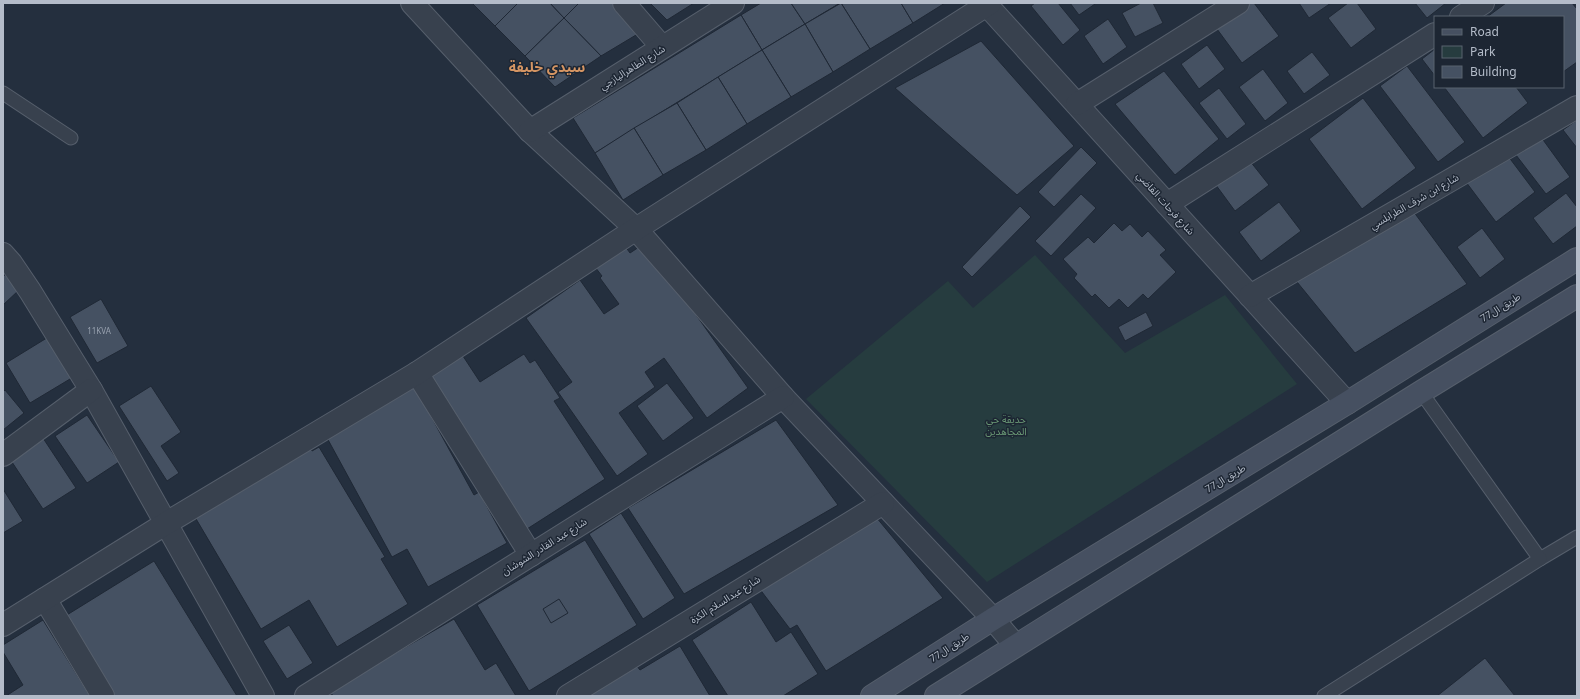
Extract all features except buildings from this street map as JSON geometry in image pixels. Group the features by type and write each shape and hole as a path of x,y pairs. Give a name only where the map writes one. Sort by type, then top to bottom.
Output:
{"main road":[{"name":"طريق ال77","path":"872,696 993,619 1347,403 1577,259"},
{"path":"936,696 1015,645 1577,296"}],"street":[{"path":"412,3 530,131 636,229 783,397 993,619 1015,645"},
{"path":"624,3 662,48"},
{"name":"شارع الطاهراليازجي","path":"530,131 733,3"},
{"path":"1077,104 1238,3"},
{"path":"1463,16 1483,3"},
{"path":"3,626 165,524 417,373 636,229 988,4"},
{"name":"شارع فرحات القاضي","path":"988,4 1347,403"},
{"path":"1167,204 1434,35"},
{"name":"شارع ابن شرف الطرابلسي","path":"1250,296 1577,107"},
{"path":"3,254 11,262 30,291 91,390 263,696"},
{"path":"417,373 531,555"},
{"path":"3,455 91,390"},
{"name":"شارع عبد القادر الشوشان","path":"306,696 783,397"},
{"name":"شارع عبدالسلام الكزة","path":"568,696 883,503"},
{"path":"45,599 103,696"}],"lane":[{"path":"3,93 71,138"},
{"path":"1422,392 1540,559"},
{"path":"1324,696 1577,537"}],"green space":[{"name":"حديقة حي المجاهدين","path":"1035,255 1125,353 1225,295 1297,384 987,582 806,399 948,281 973,308"}],"district":[{"name":"سيدي خليفة","path":"547,67"}]}
